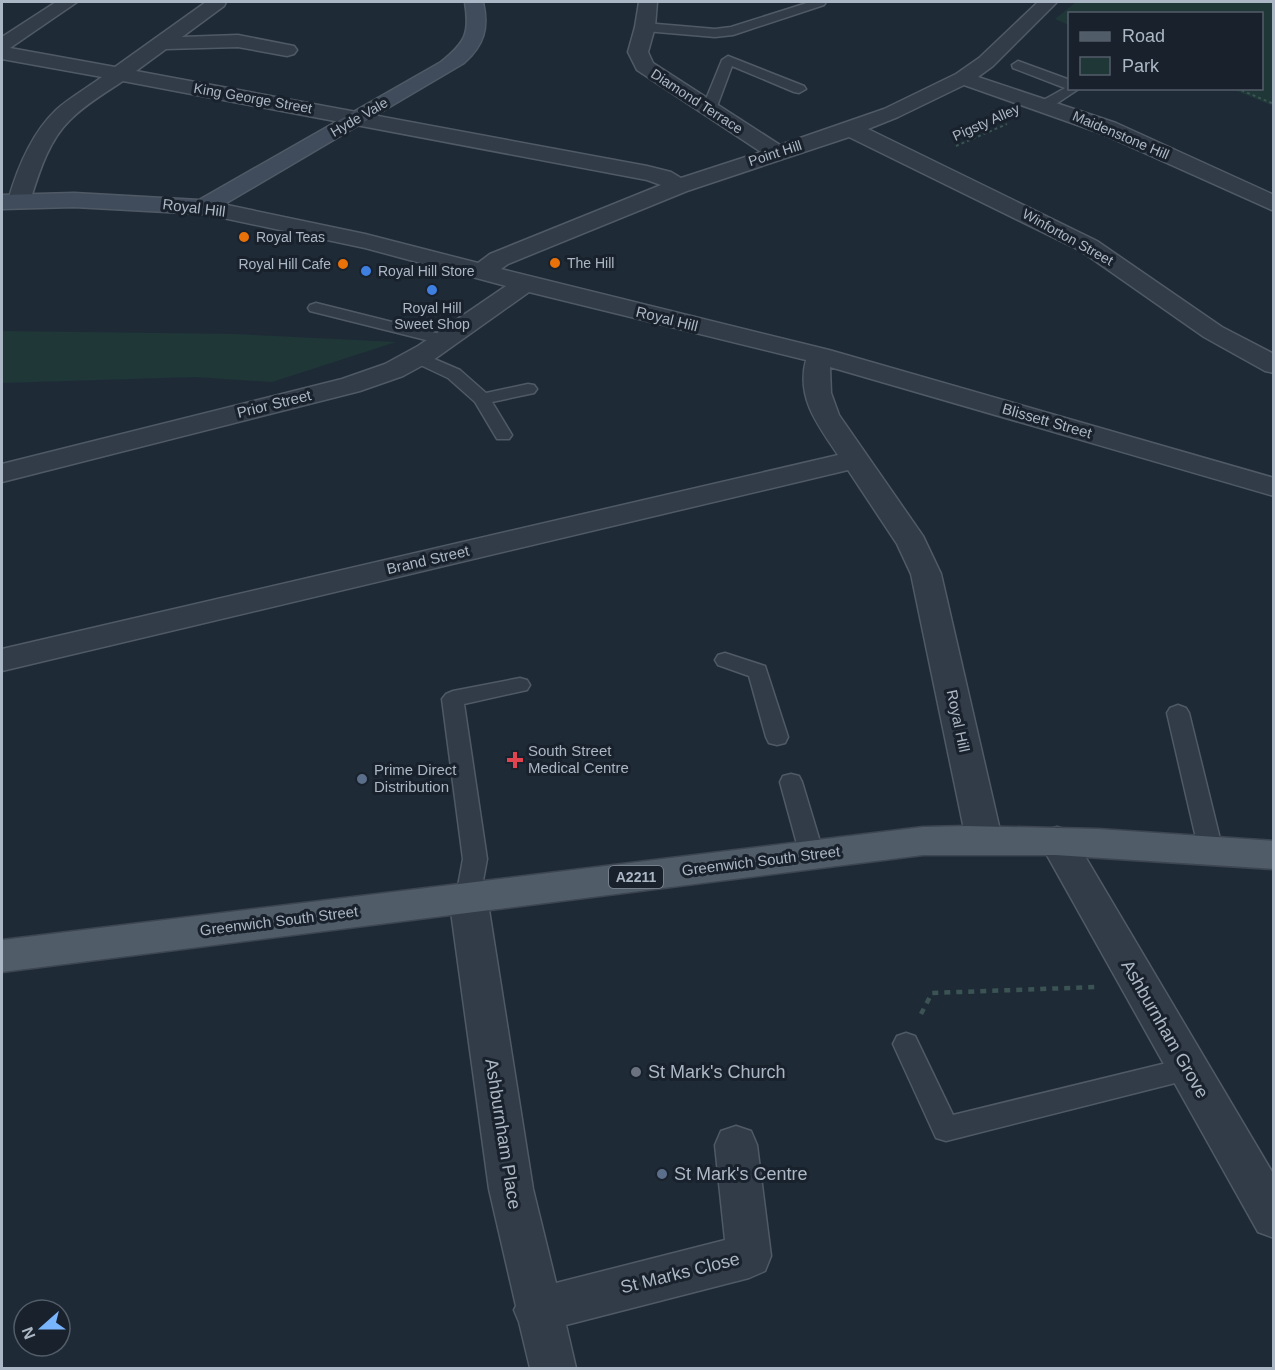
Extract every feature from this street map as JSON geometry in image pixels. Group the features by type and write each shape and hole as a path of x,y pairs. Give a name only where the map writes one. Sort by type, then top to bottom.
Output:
{"main road":[{"name":"Hyde Vale","path":"203,207 448,66 469,49 477,36 478,20 474,2"},
{"name":"Royal Hill","path":"10,201 117,201 203,207"},
{"name":"Greenwich South Street","path":"2,956 923,841 984,839 1057,841 1274,855"}],"street":[{"path":"2,45 68,2"},
{"path":"10,201 23,183 51,128 64,114 217,2"},
{"name":"Diamond Terrace","path":"648,2 645,27 638,52 644,66 776,153"},
{"name":"Point Hill","path":"482,271 505,256 679,186 891,113 963,78 986,62 1038,3"},
{"path":"162,43 238,41 287,50"},
{"name":"King George Street","path":"2,53 359,117 647,173 663,177 679,186"},
{"name":"Maidenstone Hill","path":"963,78 1108,128 1274,204"},
{"name":"Winforton Street","path":"850,129 1041,220 1089,246 1214,332 1274,365"},
{"name":"Royal Hill","path":"203,207 354,238 525,284 820,356 815,374 815,394 825,415 912,543 926,574 984,839"},
{"name":"Prior Street","path":"2,473 351,385 394,370 446,340 525,284"},
{"name":"Blissett Street","path":"820,356 1274,487"},
{"name":"Brand Street","path":"2,660 855,460"},
{"name":"Ashburnham Grove","path":"1057,841 1274,1217"},
{"name":"Ashburnham Place","path":"468,897 511,1189 537,1310 553,1368"},
{"name":"St Marks Close","path":"537,1310 749,1256 735,1145"}],"lane":[{"path":"645,27 715,33 734,31 820,2"},
{"path":"709,109 728,60 799,89"},
{"path":"1018,65 1068,84"},
{"path":"1046,105 1071,90"},
{"path":"316,308 446,340"},
{"path":"418,357 454,374 482,399 503,435"},
{"path":"482,399 528,389"},
{"path":"726,660 758,671 777,737"},
{"path":"468,897 475,859 453,699 520,685"},
{"path":"1178,713 1211,851"},
{"path":"791,782 812,855"},
{"path":"906,1044 946,1129 1187,1069"}],"path":[{"path":"1241,90 1274,104"},
{"name":"Pigsty Alley","path":"954,147 1046,105"},
{"path":"906,1044 932,993 1102,987"}],"green space":[{"path":"1076,2 1273,2 1273,106 1234,90 1263,90 1263,12 1068,12 1068,25 1055,19"},
{"path":"2,331 234,334 396,342 272,382 194,377 2,383"}],"place":[{"name":"Royal Teas","path":"244,237"},
{"name":"The Hill","path":"555,263"},
{"name":"Royal Hill Cafe","path":"343,264"},
{"name":"Royal Hill Store","path":"366,271"},
{"name":"Royal Hill Sweet Shop","path":"432,290"},
{"name":"South Street Medical Centre","path":"515,760"},
{"name":"Prime Direct Distribution","path":"362,779"},
{"name":"St Mark's Church","path":"636,1072"},
{"name":"St Mark's Centre","path":"662,1174"}]}
